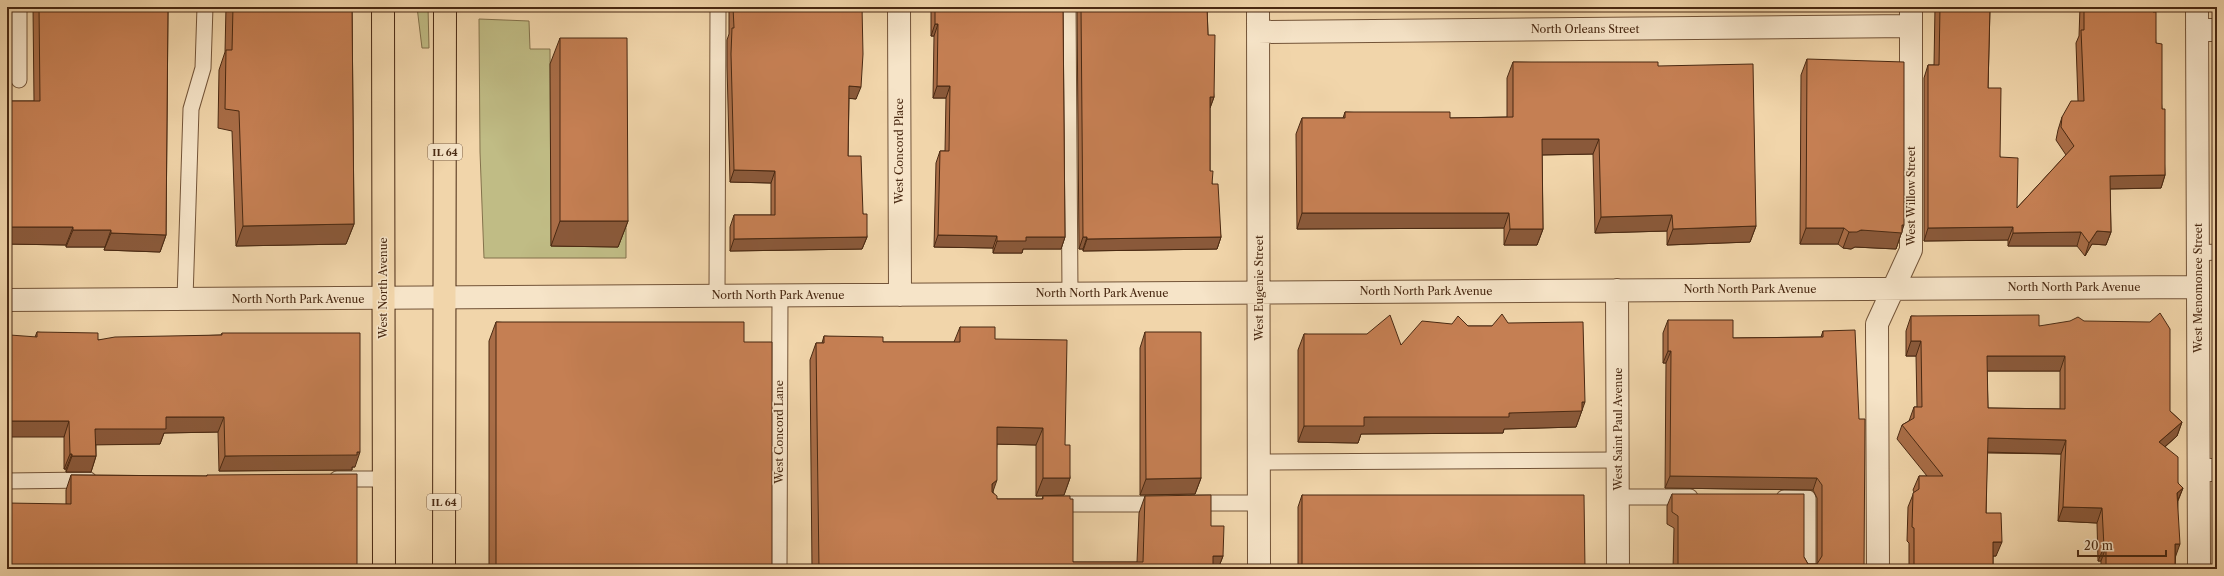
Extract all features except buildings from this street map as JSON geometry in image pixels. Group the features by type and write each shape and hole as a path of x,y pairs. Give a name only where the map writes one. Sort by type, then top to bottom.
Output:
{"main road":[{"name":"West North Avenue","path":"383,7 384,569"},
{"name":"IL 64","path":"444,569 445,7"}],"street":[{"name":"West Concord Place","path":"899,7 900,294"},
{"name":"West Eugenie Street","path":"1258,7 1259,569"},
{"name":"West Menomonee Street","path":"2196,7 2207,30 2207,252 2198,286 2208,470 2199,569"},
{"name":"North Orleans Street","path":"1258,32 1911,17"},
{"name":"West Willow Street","path":"1878,569 1877,324 1911,250 1911,17"},
{"name":"North North Park Avenue","path":"7,300 2198,286"},
{"name":"West Saint Paul Avenue","path":"1617,290 1618,569"}],"lane":[{"path":"19,7 19,80"},
{"path":"185,299 192,109 203,68 205,7"},
{"path":"717,296 718,7"},
{"path":"1068,7 1070,294"},
{"name":"West Concord Lane","path":"779,569 780,295"},
{"path":"1259,462 1618,460"},
{"path":"321,479 384,479"},
{"path":"7,481 101,480"},
{"path":"1618,497 1704,497"},
{"path":"1768,498 1808,498 1808,569"},
{"path":"1041,505 1259,503"}],"shaded area":[{"path":"417,7 428,7 429,48 422,48"},
{"path":"479,19 529,21 530,49 550,49 551,246 626,200 626,258 484,258 480,152"}]}
